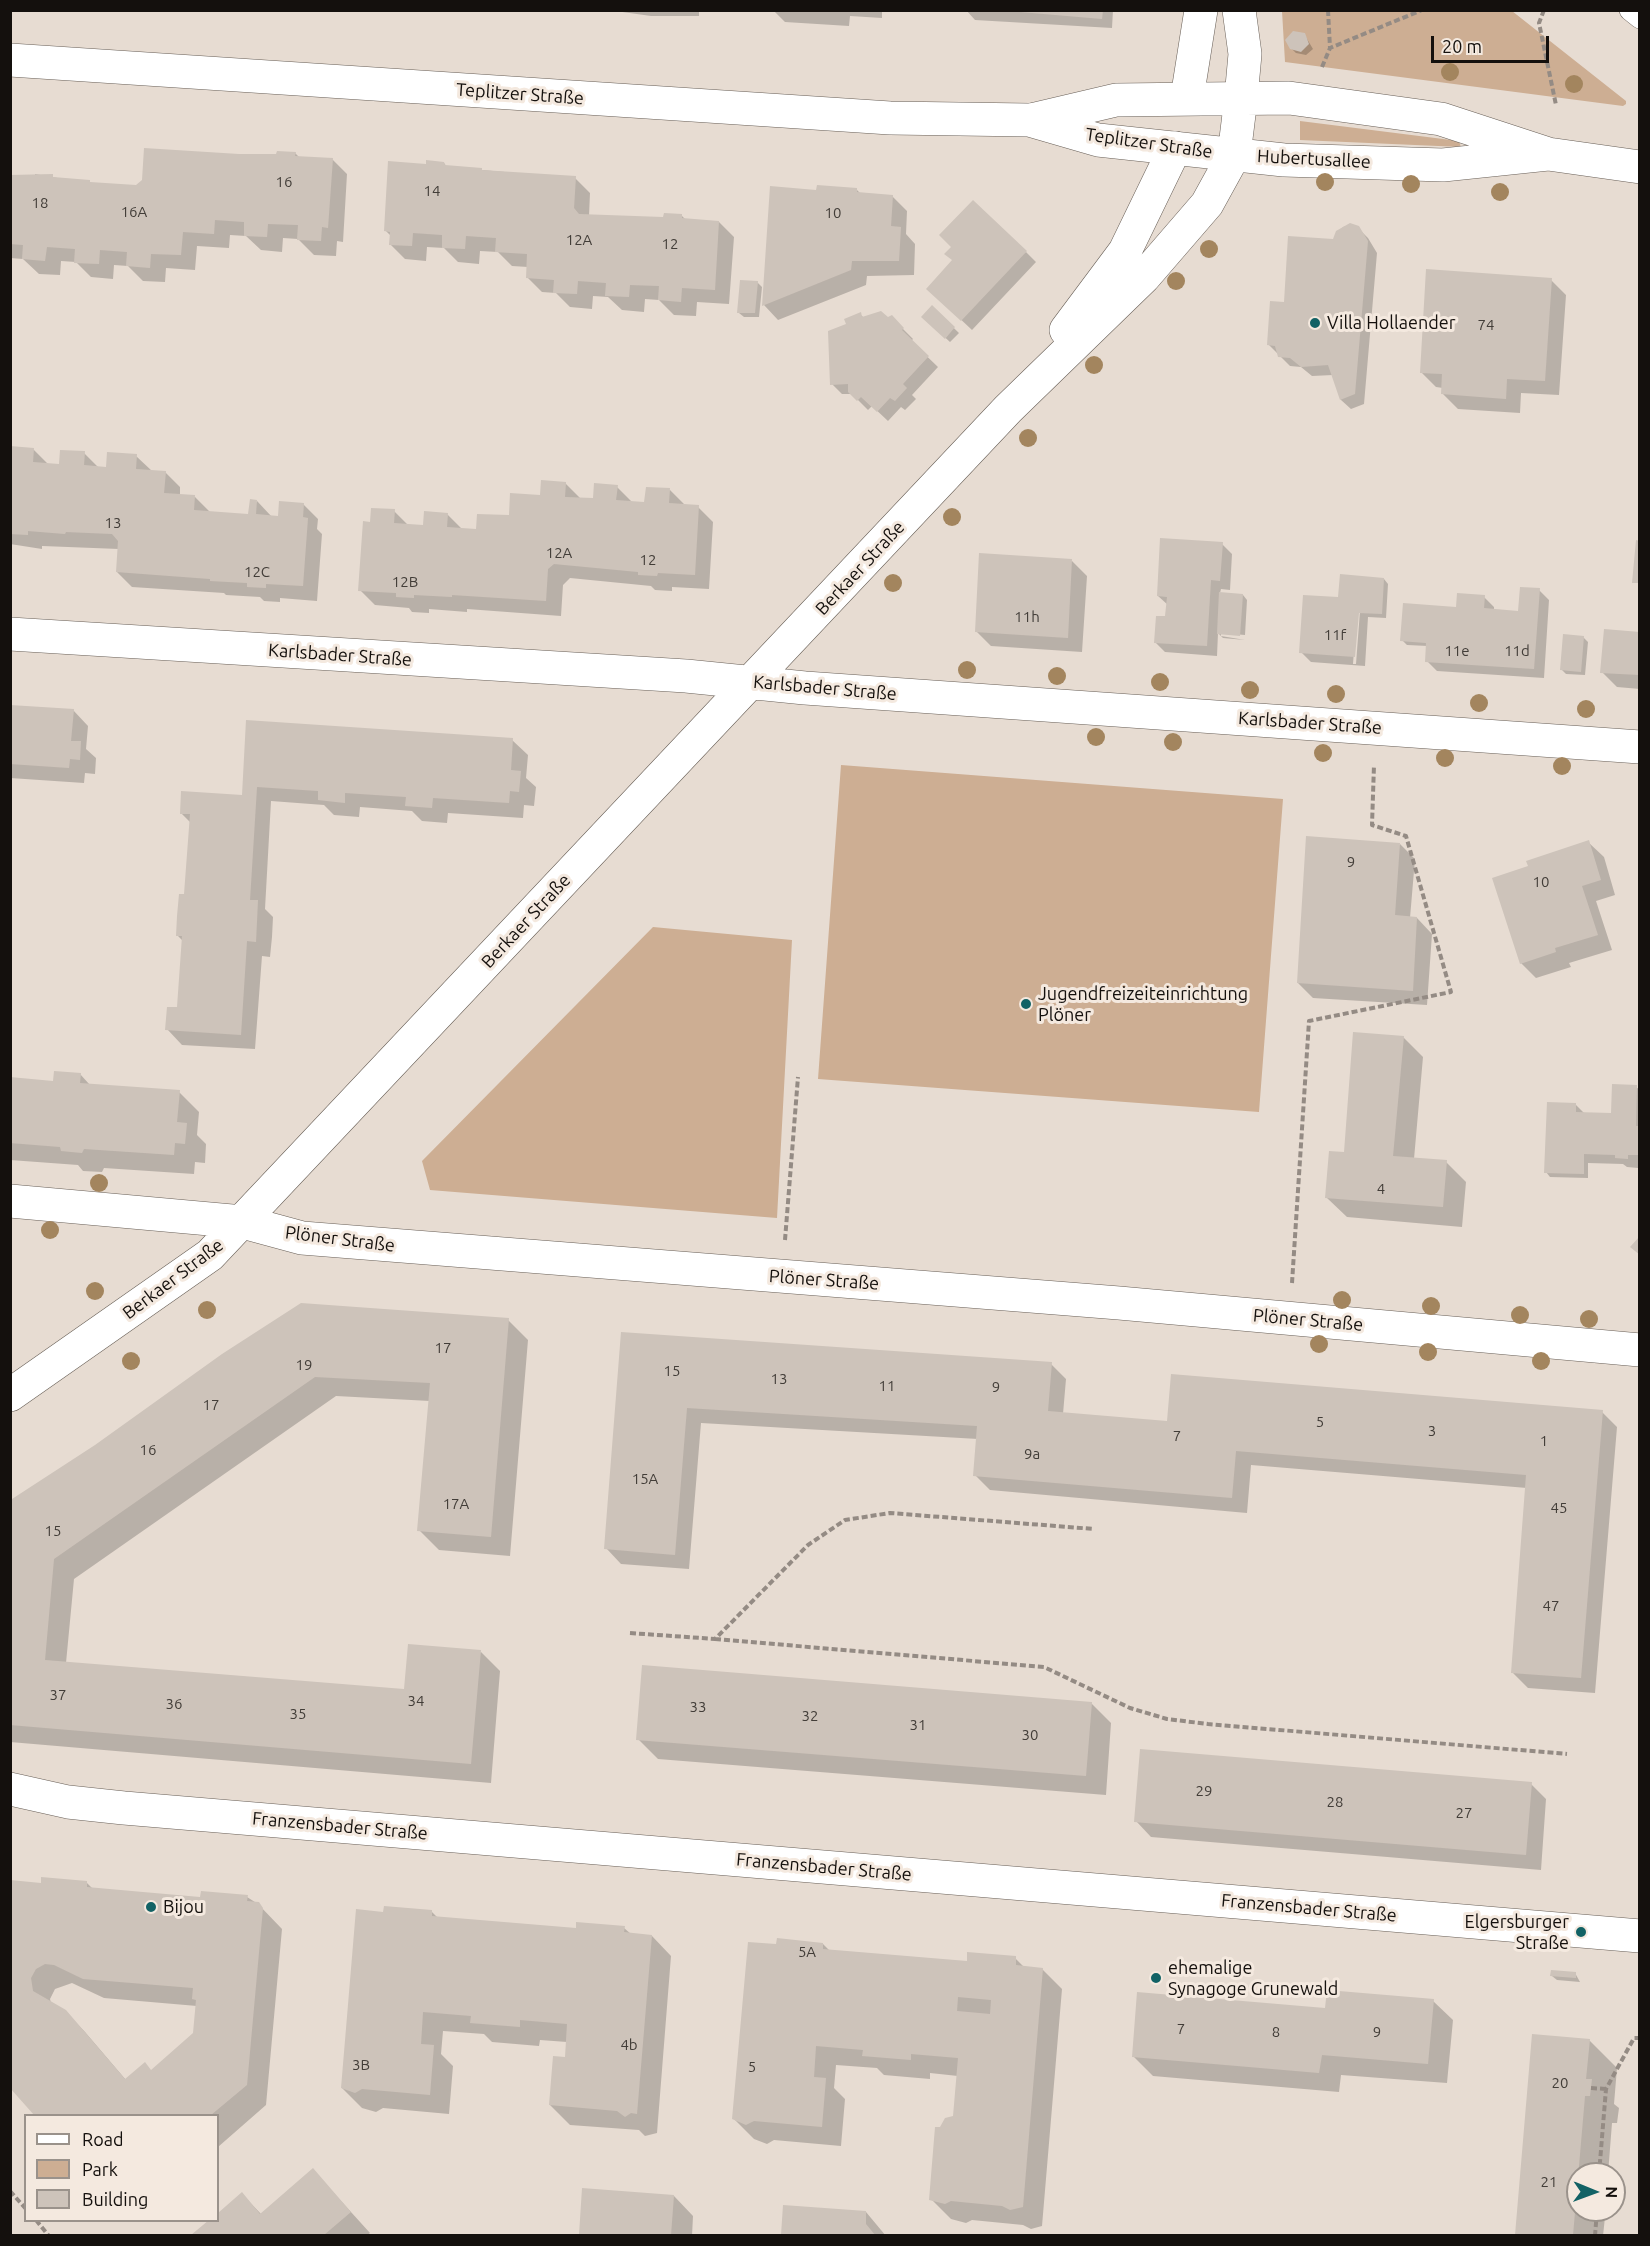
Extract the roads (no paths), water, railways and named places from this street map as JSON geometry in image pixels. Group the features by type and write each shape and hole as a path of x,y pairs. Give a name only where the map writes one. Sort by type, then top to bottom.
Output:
{"street":[{"path":"1175,148 1187,98 1201,10"},
{"path":"1239,10 1245,54 1241,98"},
{"name":"Teplitzer Straße","path":"10,60 890,118 1029,120 1116,100 1241,98"},
{"name":"Hubertusallee","path":"1548,154 1443,165 1284,160 1234,154 1241,98 1289,98 1441,119 1548,154 1640,167"},
{"name":"Teplitzer Straße","path":"1029,120 1098,140 1234,154"},
{"name":"Berkaer Straße","path":"1008,409 1125,251 1175,148"},
{"name":"Berkaer Straße","path":"10,1395 210,1255 243,1222 1008,409 1144,277 1207,204 1234,154"},
{"name":"Karlsbader Straße","path":"10,634 752,681 805,688 1640,747"},
{"name":"Plöner Straße","path":"10,1201 243,1222 302,1238 1107,1302 1640,1350"},
{"name":"Franzensbader Straße","path":"10,1789 68,1802 124,1808 1640,1936"}],"lane":[{"path":"1630,10 1640,18"}],"place":[{"name":"Villa Hollaender","path":"1315,323"},
{"name":"Jugendfreizeiteinrichtung Plöner","path":"1026,1004"},
{"name":"Bijou","path":"151,1907"},
{"name":"Elgersburger Straße","path":"1581,1932"},
{"name":"ehemalige Synagoge Grunewald","path":"1156,1978"}]}
